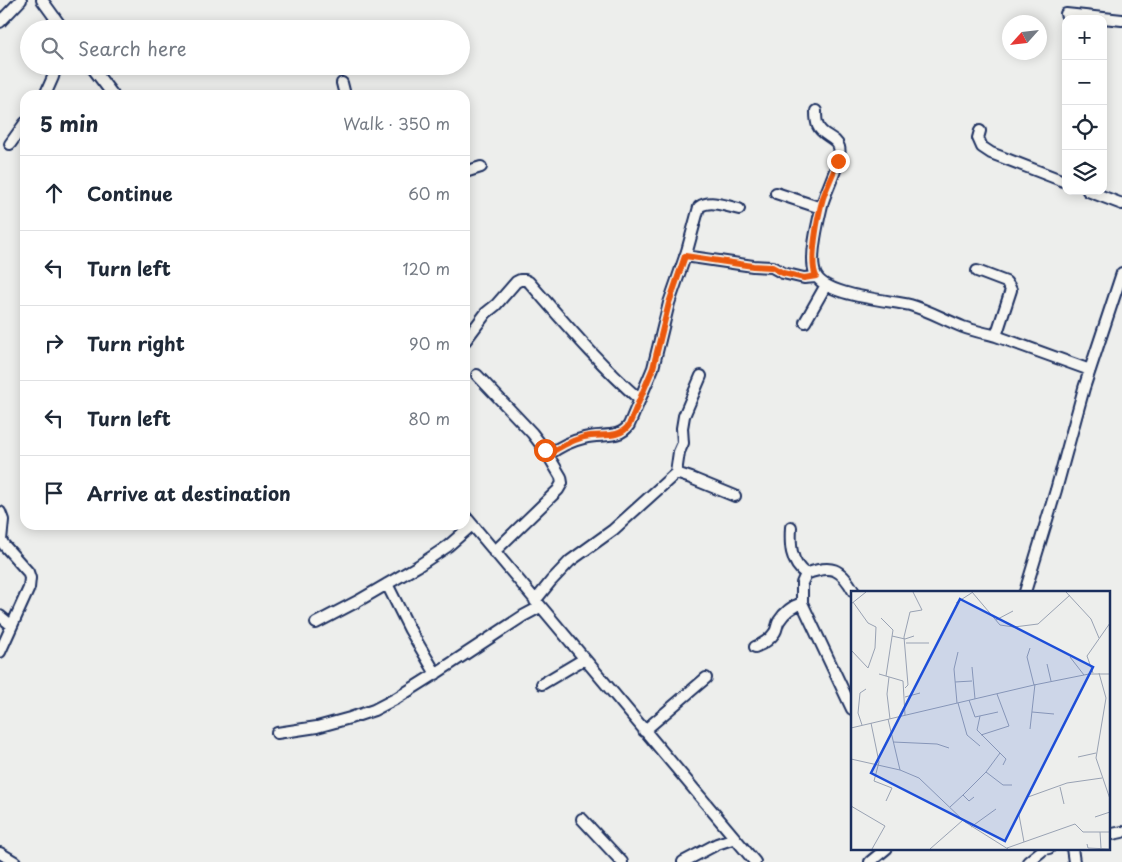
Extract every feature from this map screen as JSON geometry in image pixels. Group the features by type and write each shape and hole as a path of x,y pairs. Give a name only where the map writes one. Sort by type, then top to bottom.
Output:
{"street":[{"path":"0,22 20,0"},
{"path":"42,0 56,20"},
{"path":"1066,14 1122,20"},
{"path":"47,90 54,75"},
{"path":"98,75 108,90"},
{"path":"342,83 344,90"},
{"path":"816,111 817,125 839,147 838,161 823,199 814,244 813,263 816,276 826,285 852,295 910,305 963,327 1010,340 1090,370"},
{"path":"10,144 20,130"},
{"path":"980,131 978,138 982,147 991,153 1062,180"},
{"path":"470,171 481,168"},
{"path":"776,193 821,208"},
{"path":"1098,195 1122,204"},
{"path":"548,455 568,443 587,437 619,434 626,430 653,368 669,303 699,206 704,203 714,203 739,209"},
{"path":"685,256 772,267 783,273 804,278 816,276"},
{"path":"977,272 1006,282 1011,290 996,336"},
{"path":"1025,591 1090,370 1122,274"},
{"path":"470,334 486,313 516,282 525,280 585,347 615,378 639,399"},
{"path":"805,322 826,285"},
{"path":"477,375 532,433 562,477 562,483 558,490 494,552"},
{"path":"277,733 317,728 374,710 436,674 538,604 551,581 570,561 613,530 676,473 679,452 683,443 682,428 684,416 701,376"},
{"path":"676,473 735,496"},
{"path":"0,512 3,520 1,540 28,572 30,578 29,588 0,652"},
{"path":"470,522 755,862"},
{"path":"791,527 791,551 801,571 806,574"},
{"path":"316,624 418,566 448,546 466,530"},
{"path":"851,707 802,603 802,583 806,574 816,570 830,569 840,573 848,580 854,591"},
{"path":"387,584 410,630 436,674"},
{"path":"755,647 763,644 775,632 780,620 788,611 802,603"},
{"path":"0,616 12,625"},
{"path":"542,684 584,658"},
{"path":"644,731 706,678"},
{"path":"582,819 622,862"},
{"path":"717,844 724,826"},
{"path":"683,862 717,844 735,838"},
{"path":"870,862 885,850"},
{"path":"1028,862 1044,850"},
{"path":"0,853 15,862"}],"route":[{"path":"545,450 548,455 568,443 587,437 619,434 626,430 653,368 669,303 685,256 772,267 783,273 804,278 816,276 813,263 814,244 823,199 838,161"}]}
